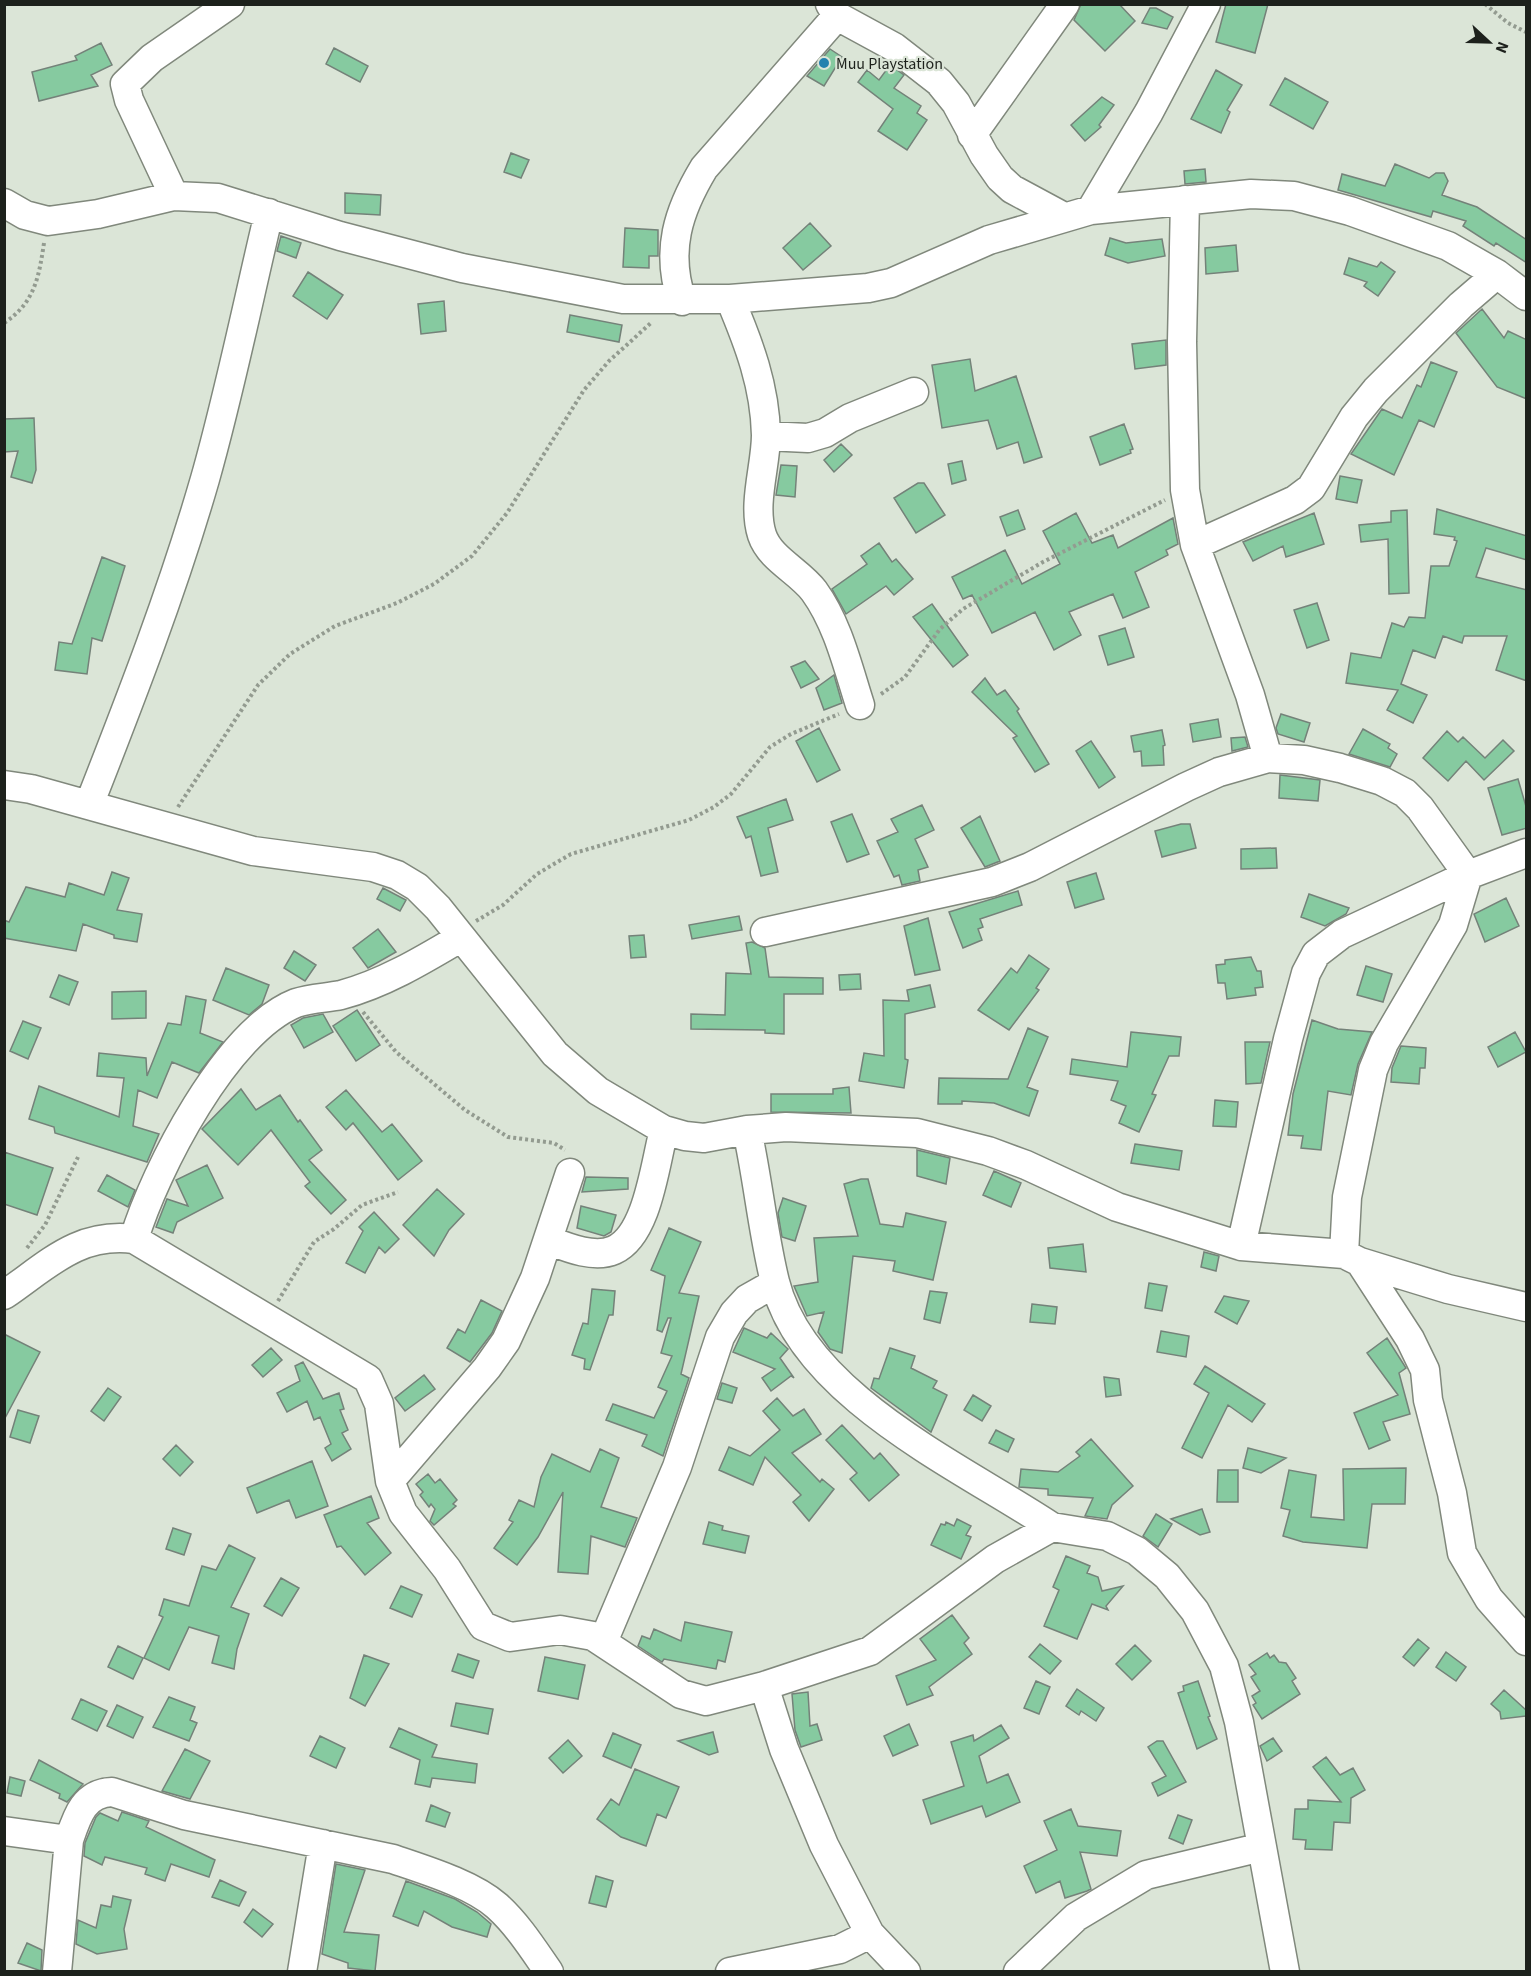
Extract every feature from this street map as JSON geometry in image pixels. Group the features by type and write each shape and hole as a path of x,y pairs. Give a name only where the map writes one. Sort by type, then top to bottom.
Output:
{"street":[{"path":"174,196 129,100 125,84 152,58 230,4"},
{"path":"972,135 1065,4"},
{"path":"1091,210 1149,112 1206,4"},
{"path":"682,301 675,282 674,252 679,217 688,194 704,168 834,10 894,47 924,69 956,104 972,135 1000,178 1012,189 1064,217"},
{"path":"4,203 25,215 48,221 98,214 174,196 218,198 340,236 524,281 623,299 682,301 868,288 891,283 989,240 1091,210 1251,194 1294,196 1350,211 1448,246 1497,274 1527,296"},
{"path":"1185,200 1182,342 1185,490 1195,545 1250,695 1268,758"},
{"path":"89,806 147,657 191,526 222,413 269,213"},
{"path":"1195,545 1295,500 1311,488 1354,417 1376,390 1461,305 1497,274"},
{"path":"730,299 759,375 766,436 759,515 762,534 769,549 815,592 837,635 860,705"},
{"path":"766,436 808,438 825,433 850,418 914,392"},
{"path":"765,932 992,882 1030,867 1186,787 1220,772 1268,758 1304,760 1340,768 1382,781 1405,793 1439,832 1468,875"},
{"path":"4,785 31,789 253,852 363,866 397,875 417,887 438,908 571,1070 598,1091 664,1130 704,1138 747,1130 786,1127 917,1132 955,1141 1026,1165 1117,1207 1241,1246 1352,1258 1448,1289 1527,1307"},
{"path":"1241,1246 1288,1039 1306,973 1316,954 1342,934 1468,875 1527,854"},
{"path":"1468,875 1453,926 1384,1043 1373,1070 1347,1197 1352,1258 1410,1339 1425,1370 1428,1400 1452,1493 1462,1553 1489,1599 1527,1641"},
{"path":"135,1239 151,1193 196,1107 255,1030 296,1004 348,992 414,964 458,935"},
{"path":"548,1240 587,1252 613,1251 627,1241 635,1232 641,1217 664,1130"},
{"path":"747,1130 775,1283 788,1316 813,1355 852,1396 904,1433 1052,1527 1107,1536 1137,1551 1167,1576 1195,1611 1224,1666 1239,1722 1285,1971"},
{"path":"390,1481 487,1368 507,1341 523,1309 570,1173"},
{"path":"4,1294 78,1244 115,1237 135,1239 368,1379 379,1404 390,1481 403,1513 447,1569 483,1626 510,1637 560,1630 593,1636 681,1694 706,1701 764,1686 870,1651 995,1558 1052,1527"},
{"path":"603,1642 677,1467 720,1337 734,1313 747,1299 775,1283"},
{"path":"764,1686 784,1749 824,1845 870,1934 906,1971"},
{"path":"57,1971 69,1840 75,1822 89,1798 100,1793 112,1792 184,1815 393,1859 479,1893 514,1923 549,1971"},
{"path":"4,1832 69,1840"},
{"path":"302,1971 323,1844"},
{"path":"1018,1971 1076,1917 1146,1875 1262,1847"},
{"path":"730,1971 840,1949 870,1934"}],"path":[{"path":"1485,4 1508,23 1527,32"},
{"path":"4,323 30,300 38,283 48,221"},
{"path":"165,828 258,685 290,654 335,626 396,603 434,584 472,556 507,513 584,390 609,361 654,321"},
{"path":"458,935 503,904 537,874 571,854 689,820 714,807 731,794 770,747 791,734 860,705 905,677 939,629 963,609 1043,562 1185,490"},
{"path":"348,992 396,1052 414,1069 465,1110 500,1134 562,1147 570,1160 570,1173"},
{"path":"20,1256 45,1225 78,1157"},
{"path":"262,1315 284,1296 314,1242 334,1229 362,1205 398,1192"}],"building":[{"path":"1081,4 1119,4 1135,21 1105,51 1074,20"},
{"path":"1226,4 1268,4 1255,53 1216,42"},
{"path":"1150,8 1156,8 1173,17 1167,29 1142,23"},
{"path":"101,43 112,65 91,75 98,86 39,101 32,72 77,60 75,56"},
{"path":"334,48 368,66 360,82 326,64"},
{"path":"830,49 842,57 824,86 807,76"},
{"path":"890,65 904,75 894,88 921,106 917,113 927,120 907,150 878,131 893,109 858,82 867,70 879,80"},
{"path":"1216,70 1242,85 1227,110 1230,112 1221,133 1191,119"},
{"path":"1285,78 1328,102 1313,129 1270,105"},
{"path":"1102,97 1114,105 1099,125 1101,127 1085,141 1071,125"},
{"path":"511,153 529,160 521,178 504,172"},
{"path":"1395,164 1429,178 1436,173 1444,173 1448,181 1442,195 1477,207 1527,240 1527,263 1463,226 1466,221 1433,211 1431,217 1338,190 1342,174 1385,186"},
{"path":"1205,169 1206,182 1185,184 1184,171"},
{"path":"345,193 381,195 380,215 345,213"},
{"path":"810,223 831,246 803,270 783,248"},
{"path":"625,228 658,230 658,256 649,256 649,268 623,267"},
{"path":"281,236 301,243 296,258 277,251"},
{"path":"1110,238 1126,243 1162,239 1165,256 1128,263 1105,255"},
{"path":"1236,245 1238,271 1206,274 1205,248"},
{"path":"1349,258 1377,267 1381,262 1395,272 1378,296 1364,286 1367,282 1344,274"},
{"path":"308,272 343,295 327,319 293,296"},
{"path":"444,301 446,331 421,334 418,304"},
{"path":"1482,309 1504,338 1508,331 1527,340 1527,399 1497,387 1456,333"},
{"path":"570,315 622,325 619,342 567,332"},
{"path":"1166,340 1166,365 1135,369 1132,344"},
{"path":"970,359 975,391 1016,376 1042,457 1024,463 1018,442 997,449 988,420 942,428 932,365"},
{"path":"1431,362 1457,372 1434,427 1419,420 1394,475 1351,454 1382,409 1402,418 1417,385 1421,387"},
{"path":"34,418 36,470 32,483 11,477 18,451 4,452 4,419"},
{"path":"1124,424 1133,449 1130,450 1131,453 1100,465 1090,437"},
{"path":"841,444 852,455 834,472 824,460"},
{"path":"962,461 966,480 952,484 948,464"},
{"path":"781,465 797,466 795,497 776,495"},
{"path":"1340,476 1362,480 1357,503 1336,499"},
{"path":"918,483 924,483 945,515 916,533 894,498"},
{"path":"1437,509 1527,536 1527,560 1486,548 1476,577 1527,590 1527,681 1496,670 1507,636 1464,636 1462,643 1443,636 1435,658 1413,650 1401,684 1427,695 1413,723 1387,710 1398,690 1346,683 1351,653 1381,658 1392,623 1404,627 1409,617 1425,618 1431,566 1449,566 1457,541 1454,540 1455,537 1434,534"},
{"path":"1018,510 1025,529 1007,536 1000,517"},
{"path":"1407,510 1409,593 1389,594 1388,539 1361,542 1359,525 1391,522 1391,511"},
{"path":"1076,513 1092,543 1113,535 1118,548 1173,518 1178,544 1166,550 1168,555 1135,572 1149,607 1123,618 1113,594 1069,612 1081,635 1054,650 1035,612 992,633 972,595 963,599 952,577 1005,550 1022,584 1060,564 1043,531"},
{"path":"1314,513 1324,544 1286,557 1283,546 1253,561 1243,542"},
{"path":"879,543 892,562 896,559 913,579 894,595 886,586 846,614 832,589 867,564 861,556"},
{"path":"102,557 125,566 102,641 92,638 87,674 55,670 59,642 72,644"},
{"path":"1317,603 1329,640 1307,648 1294,610"},
{"path":"932,604 968,655 953,667 913,617"},
{"path":"1125,628 1134,657 1108,665 1099,636"},
{"path":"805,661 819,679 801,688 791,667"},
{"path":"834,675 842,703 824,710 816,688"},
{"path":"985,678 997,695 1005,690 1019,709 1017,711 1049,764 1035,772 1013,738 1017,736 972,692"},
{"path":"1281,714 1310,723 1304,742 1278,734 1276,728"},
{"path":"1218,719 1221,737 1193,742 1190,724"},
{"path":"819,728 840,770 817,782 796,741"},
{"path":"1363,729 1390,744 1388,748 1397,754 1390,767 1349,754"},
{"path":"1162,730 1165,745 1163,746 1164,765 1142,766 1141,751 1134,752 1131,736"},
{"path":"1447,731 1458,742 1463,737 1485,758 1503,740 1514,751 1484,780 1466,761 1448,781 1423,758"},
{"path":"1245,737 1248,747 1232,751 1231,738"},
{"path":"1091,741 1115,777 1099,788 1076,751"},
{"path":"1280,775 1320,780 1318,801 1279,798"},
{"path":"1518,779 1527,810 1527,828 1502,835 1488,788"},
{"path":"786,799 793,820 768,828 778,872 761,876 751,836 746,838 737,817"},
{"path":"922,805 934,830 915,839 928,867 918,870 920,881 902,885 899,875 894,877 877,841 898,832 891,819"},
{"path":"852,814 869,854 847,862 831,822"},
{"path":"980,816 1000,861 985,867 961,828"},
{"path":"1190,824 1196,848 1162,857 1155,831"},
{"path":"1276,848 1277,868 1241,869 1241,849"},
{"path":"112,872 129,878 117,910 142,914 137,942 114,938 114,935 83,924 76,951 4,938 4,920 9,922 26,887 65,897 69,883 104,895"},
{"path":"1096,873 1104,899 1075,908 1067,882"},
{"path":"383,888 406,900 400,911 377,899"},
{"path":"1018,891 1022,905 980,919 983,927 978,929 982,940 963,948 949,912"},
{"path":"1309,894 1349,908 1346,914 1325,926 1301,917"},
{"path":"1506,898 1519,926 1485,942 1474,914"},
{"path":"739,916 742,930 692,939 689,925"},
{"path":"928,918 940,970 915,975 904,926"},
{"path":"378,929 396,952 368,968 353,948"},
{"path":"644,935 646,957 631,958 629,936"},
{"path":"752,942 765,948 769,977 823,978 823,994 784,994 784,1034 765,1033 765,1030 691,1029 691,1014 725,1015 726,973 751,974 746,943"},
{"path":"294,951 316,965 305,981 284,968"},
{"path":"1029,955 1049,969 1036,988 1039,990 1009,1030 978,1010 1011,968 1017,973"},
{"path":"1251,957 1257,971 1261,971 1263,987 1255,988 1256,995 1227,999 1225,983 1218,983 1216,965 1225,964 1225,960"},
{"path":"1366,966 1392,974 1383,1002 1357,995"},
{"path":"226,968 269,985 262,1004 249,1015 213,1000"},
{"path":"860,974 861,989 840,990 839,975"},
{"path":"59,975 78,982 69,1005 50,997"},
{"path":"930,985 935,1007 905,1014 905,1059 908,1060 904,1088 859,1081 864,1053 884,1056 883,1000 909,1001 907,990"},
{"path":"146,991 146,1018 112,1019 112,992"},
{"path":"186,996 206,1000 200,1033 223,1042 199,1073 172,1062 157,1098 138,1090 133,1126 159,1134 147,1162 55,1133 54,1127 29,1119 39,1086 119,1117 124,1078 97,1076 99,1053 146,1058 147,1076 168,1023 181,1025"},
{"path":"357,1010 380,1045 356,1061 333,1026"},
{"path":"323,1014 333,1032 304,1048 291,1025 303,1018"},
{"path":"1312,1020 1338,1029 1372,1032 1358,1064 1351,1095 1328,1091 1321,1150 1301,1148 1303,1136 1288,1135 1293,1094"},
{"path":"23,1021 41,1028 28,1059 10,1051"},
{"path":"1028,1028 1048,1037 1027,1087 1038,1091 1029,1116 994,1103 962,1101 962,1104 938,1104 939,1078 1008,1079"},
{"path":"1131,1032 1181,1037 1179,1056 1169,1056 1152,1094 1156,1095 1139,1132 1119,1123 1126,1106 1111,1100 1118,1081 1070,1074 1072,1059 1127,1067"},
{"path":"1515,1032 1526,1052 1498,1067 1488,1047"},
{"path":"1245,1042 1270,1042 1261,1083 1246,1084"},
{"path":"1401,1046 1426,1048 1425,1068 1420,1068 1419,1084 1391,1082 1392,1068"},
{"path":"849,1087 851,1113 771,1112 771,1094 833,1094 833,1089"},
{"path":"241,1089 256,1110 280,1095 298,1122 300,1120 322,1150 309,1160 346,1200 331,1214 305,1186 310,1182 271,1130 238,1165 202,1129"},
{"path":"346,1090 382,1132 392,1124 422,1161 398,1180 353,1123 346,1130 326,1107"},
{"path":"1215,1100 1238,1102 1236,1127 1213,1126"},
{"path":"1135,1144 1182,1151 1179,1170 1131,1163"},
{"path":"917,1150 950,1158 946,1184 917,1176"},
{"path":"4,1152 53,1168 37,1215 4,1204"},
{"path":"207,1165 223,1198 177,1222 173,1233 156,1227 167,1199 188,1206 176,1180"},
{"path":"994,1171 1021,1183 1011,1207 983,1195"},
{"path":"107,1175 135,1190 128,1207 98,1191"},
{"path":"586,1177 628,1178 628,1189 582,1192"},
{"path":"868,1179 880,1224 903,1227 906,1213 946,1222 933,1280 893,1271 895,1261 853,1256 842,1353 830,1349 818,1332 824,1312 807,1316 794,1286 818,1282 814,1238 858,1236 844,1184"},
{"path":"437,1189 464,1214 449,1230 434,1256 403,1225"},
{"path":"783,1198 806,1206 795,1241 782,1237 778,1213"},
{"path":"581,1206 616,1215 611,1232 604,1236 577,1228"},
{"path":"374,1212 399,1239 385,1253 379,1247 365,1273 346,1263 363,1231 359,1227"},
{"path":"669,1228 701,1242 679,1293 699,1296 681,1374 689,1378 663,1456 642,1446 647,1435 606,1420 613,1404 654,1418 667,1391 658,1387 672,1356 661,1353 671,1318 668,1318 662,1332 657,1330 665,1276 651,1270"},
{"path":"1083,1244 1086,1272 1050,1268 1048,1248"},
{"path":"1204,1252 1219,1256 1216,1271 1201,1267"},
{"path":"1149,1283 1167,1286 1162,1311 1145,1308"},
{"path":"592,1289 615,1291 613,1315 609,1315 590,1370 584,1369 585,1359 572,1355 583,1323 588,1324"},
{"path":"930,1291 947,1293 940,1323 924,1319"},
{"path":"1224,1296 1249,1301 1237,1324 1215,1312"},
{"path":"481,1300 502,1311 492,1333 470,1362 447,1348 458,1329 465,1333"},
{"path":"1032,1304 1057,1307 1055,1324 1030,1322"},
{"path":"744,1328 767,1338 771,1333 788,1349 780,1358 794,1378 791,1376 771,1391 762,1378 775,1369 733,1352"},
{"path":"1161,1331 1189,1336 1186,1357 1157,1352"},
{"path":"4,1334 40,1352 4,1420"},
{"path":"1387,1338 1406,1368 1399,1373 1410,1414 1383,1422 1390,1440 1369,1449 1354,1413 1398,1395 1367,1353"},
{"path":"271,1348 282,1360 263,1377 252,1365"},
{"path":"890,1348 915,1356 911,1368 937,1381 933,1388 947,1395 931,1432 871,1388 874,1378 879,1379"},
{"path":"303,1362 323,1399 339,1393 344,1409 340,1410 348,1430 342,1433 351,1449 332,1461 325,1448 331,1444 320,1417 314,1420 307,1401 287,1412 277,1393 300,1381 295,1366"},
{"path":"1205,1366 1265,1404 1252,1422 1228,1405 1202,1458 1182,1448 1209,1393 1194,1384"},
{"path":"424,1375 435,1389 405,1411 395,1398"},
{"path":"1104,1377 1119,1379 1121,1395 1106,1397"},
{"path":"722,1383 737,1388 732,1403 717,1399"},
{"path":"108,1388 121,1397 104,1421 91,1411"},
{"path":"973,1395 991,1406 982,1421 964,1410"},
{"path":"777,1398 793,1416 804,1409 821,1434 792,1453 820,1482 822,1479 834,1489 809,1521 793,1502 801,1495 765,1457 753,1485 719,1470 729,1447 750,1456 780,1430 763,1411"},
{"path":"18,1410 39,1416 30,1443 10,1437"},
{"path":"842,1425 874,1459 880,1453 899,1475 869,1501 850,1479 857,1473 826,1440"},
{"path":"996,1430 1014,1439 1008,1452 989,1443"},
{"path":"1091,1439 1133,1486 1112,1505 1107,1519 1085,1516 1093,1498 1048,1495 1048,1489 1019,1487 1021,1469 1058,1472 1080,1456 1076,1452"},
{"path":"176,1445 193,1462 180,1476 163,1459"},
{"path":"1248,1448 1286,1458 1261,1473 1243,1468"},
{"path":"600,1449 619,1458 601,1507 637,1518 625,1547 591,1536 588,1574 558,1572 563,1492 538,1537 517,1565 494,1548 513,1522 509,1520 519,1500 534,1507 541,1477 552,1454 590,1472"},
{"path":"312,1461 328,1506 296,1518 289,1500 257,1513 247,1488"},
{"path":"1406,1468 1405,1504 1372,1504 1367,1548 1303,1542 1283,1536 1290,1510 1281,1508 1289,1470 1316,1475 1311,1517 1344,1520 1343,1469"},
{"path":"1218,1470 1238,1470 1238,1502 1217,1502"},
{"path":"428,1474 435,1483 440,1479 457,1500 453,1504 456,1506 434,1525 430,1521 435,1509 431,1504 429,1507 420,1495 423,1492 416,1484"},
{"path":"371,1496 379,1518 367,1523 391,1553 365,1575 341,1546 337,1547 324,1515"},
{"path":"1202,1509 1210,1532 1200,1535 1171,1519"},
{"path":"1156,1514 1172,1524 1158,1547 1143,1536"},
{"path":"957,1519 971,1526 966,1535 971,1537 961,1559 931,1545 941,1524 945,1525 946,1522 954,1526"},
{"path":"709,1522 723,1526 722,1530 749,1536 745,1553 703,1544"},
{"path":"173,1528 191,1534 184,1555 166,1549"},
{"path":"229,1545 255,1558 231,1607 249,1614 237,1649 234,1669 212,1663 219,1636 189,1627 169,1670 144,1658 163,1617 159,1615 164,1599 189,1606 202,1566 216,1570"},
{"path":"1066,1556 1090,1566 1087,1573 1098,1577 1102,1591 1123,1586 1106,1606 1108,1610 1092,1604 1077,1639 1044,1626 1059,1590 1053,1587"},
{"path":"281,1578 299,1588 282,1616 264,1606"},
{"path":"401,1586 422,1595 412,1617 390,1608"},
{"path":"952,1615 969,1638 964,1643 972,1654 929,1687 933,1695 907,1705 896,1676 936,1660 920,1639"},
{"path":"685,1622 732,1632 725,1662 718,1660 716,1669 664,1659 662,1662 638,1646 642,1636 650,1639 654,1629 681,1641"},
{"path":"1418,1639 1429,1648 1414,1666 1403,1657"},
{"path":"1040,1644 1061,1661 1050,1674 1029,1657"},
{"path":"1135,1645 1151,1661 1132,1680 1116,1664"},
{"path":"118,1646 143,1658 133,1679 108,1667"},
{"path":"1446,1652 1466,1667 1456,1681 1436,1667"},
{"path":"1267,1653 1270,1658 1274,1655 1279,1662 1286,1663 1296,1678 1292,1681 1300,1694 1262,1719 1253,1705 1256,1703 1252,1696 1260,1691 1251,1677 1256,1674 1249,1665"},
{"path":"458,1654 479,1661 473,1678 452,1671"},
{"path":"364,1655 389,1664 365,1706 350,1698"},
{"path":"545,1657 585,1665 578,1699 538,1691"},
{"path":"1036,1681 1050,1687 1039,1714 1024,1708"},
{"path":"1198,1681 1217,1739 1197,1749 1178,1693 1184,1691 1183,1686"},
{"path":"1077,1689 1104,1708 1096,1721 1081,1711 1079,1715 1066,1706"},
{"path":"1504,1690 1527,1711 1527,1716 1501,1719 1500,1712 1491,1704"},
{"path":"808,1692 810,1726 817,1724 822,1740 801,1747 795,1730 792,1694"},
{"path":"169,1697 195,1707 190,1720 197,1723 189,1741 153,1727"},
{"path":"81,1699 107,1711 97,1731 72,1719"},
{"path":"456,1703 493,1709 488,1734 451,1726"},
{"path":"117,1705 143,1717 133,1738 107,1726"},
{"path":"909,1724 918,1745 893,1756 884,1736"},
{"path":"1001,1725 1009,1738 979,1756 987,1783 1008,1774 1020,1802 986,1817 982,1806 931,1824 923,1800 964,1786 951,1742 973,1735 974,1741"},
{"path":"399,1728 437,1745 432,1757 477,1764 475,1783 432,1778 430,1787 415,1784 420,1760 390,1747"},
{"path":"713,1732 718,1752 709,1755 678,1741"},
{"path":"613,1733 641,1745 631,1768 603,1756"},
{"path":"320,1736 345,1748 336,1768 310,1756"},
{"path":"1273,1738 1282,1751 1267,1761 1260,1746"},
{"path":"568,1740 582,1756 563,1773 549,1758"},
{"path":"1157,1741 1163,1741 1186,1782 1158,1796 1152,1783 1166,1776 1148,1747"},
{"path":"185,1749 210,1761 190,1799 162,1791"},
{"path":"1326,1757 1340,1775 1353,1768 1365,1790 1351,1798 1350,1823 1334,1822 1332,1850 1305,1849 1306,1840 1293,1839 1295,1809 1308,1809 1308,1800 1341,1802 1313,1767"},
{"path":"39,1760 83,1784 67,1802 59,1798 60,1794 30,1780"},
{"path":"635,1769 679,1787 666,1818 657,1814 646,1846 621,1837 597,1819 611,1799 619,1805"},
{"path":"10,1777 25,1781 21,1796 7,1793"},
{"path":"431,1805 450,1813 445,1827 426,1821"},
{"path":"1071,1809 1078,1826 1121,1831 1117,1856 1080,1852 1091,1889 1087,1891 1065,1898 1060,1881 1036,1893 1024,1866 1057,1850 1044,1821"},
{"path":"122,1812 149,1821 146,1827 215,1860 209,1877 171,1864 165,1881 145,1874 147,1868 105,1857 102,1865 84,1856 85,1843 96,1817 100,1813 118,1821"},
{"path":"1178,1815 1192,1820 1183,1844 1169,1838"},
{"path":"336,1864 365,1870 344,1932 379,1935 375,1971 348,1968 348,1963 322,1954"},
{"path":"596,1876 613,1881 606,1907 589,1903"},
{"path":"220,1880 246,1892 239,1906 212,1897"},
{"path":"406,1881 455,1899 477,1912 491,1924 487,1937 452,1927 424,1911 418,1926 393,1916"},
{"path":"113,1896 131,1900 124,1929 127,1949 97,1954 76,1944 78,1920 96,1928 101,1905 111,1907"},
{"path":"253,1909 273,1924 262,1937 244,1922"},
{"path":"27,1943 42,1950 41,1971 18,1963"}],"place":[{"name":"Muu Playstation","path":"824,63"}]}
